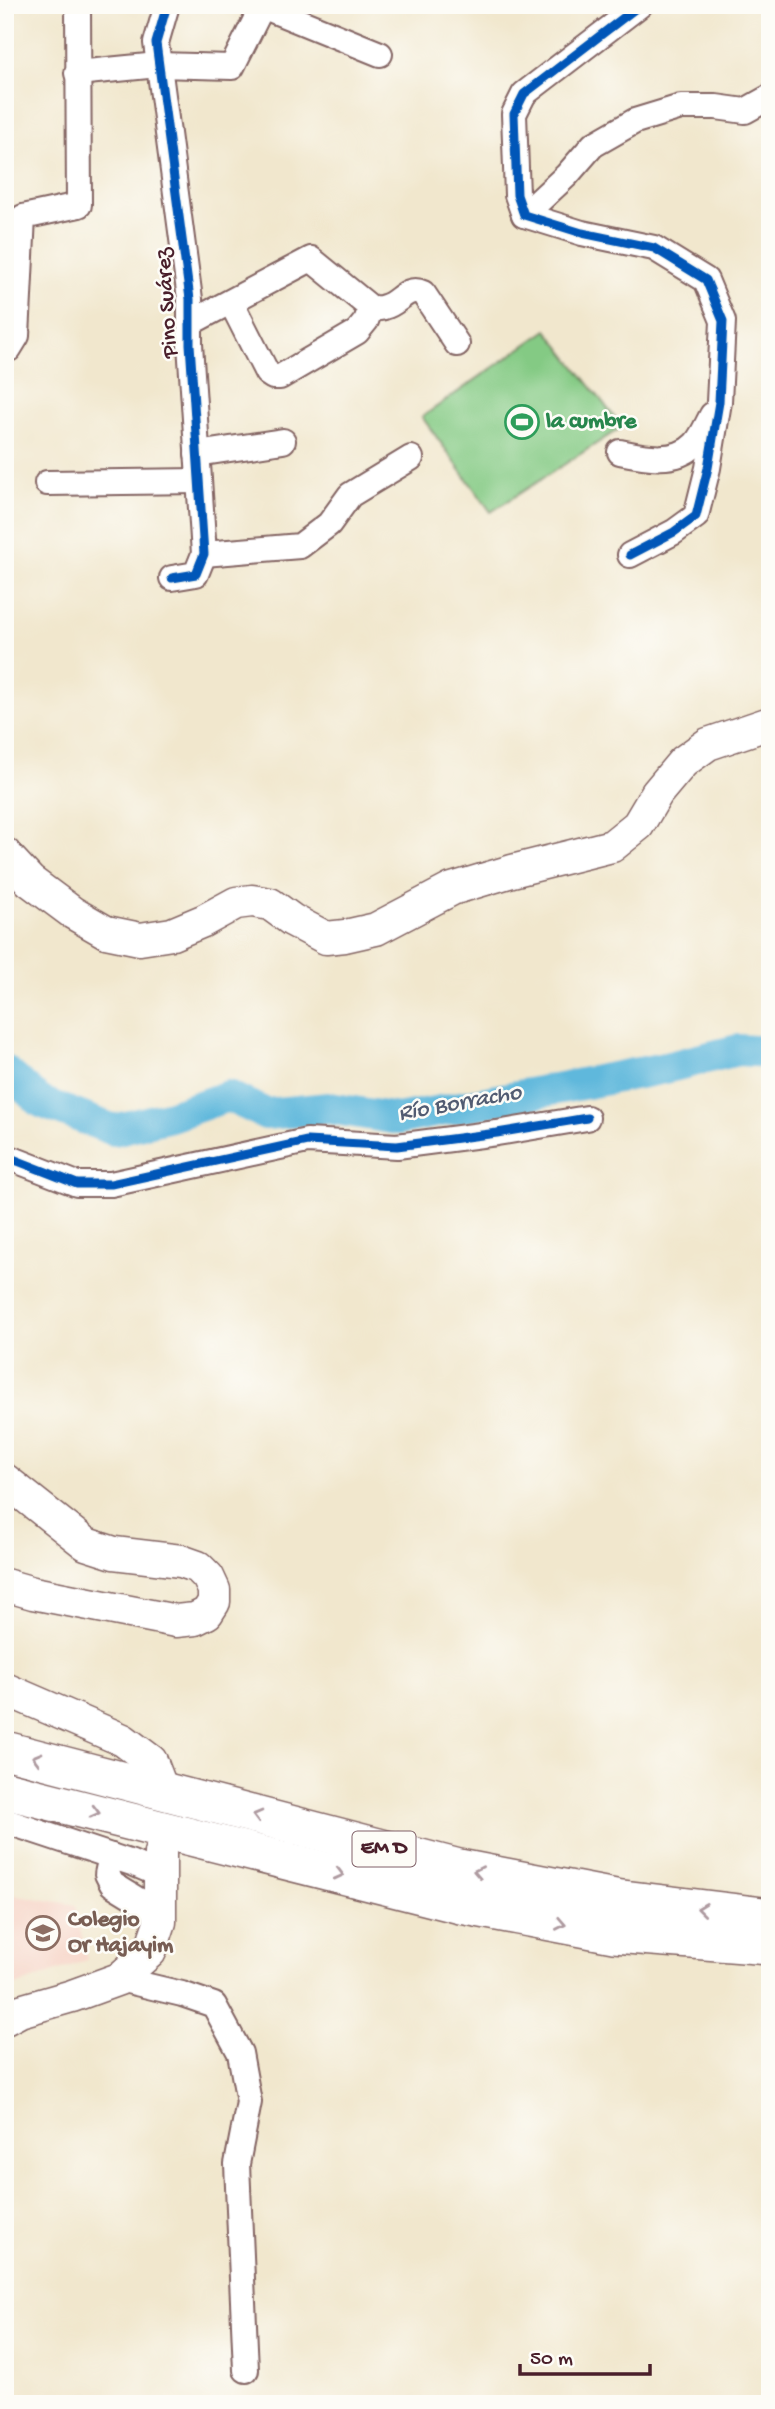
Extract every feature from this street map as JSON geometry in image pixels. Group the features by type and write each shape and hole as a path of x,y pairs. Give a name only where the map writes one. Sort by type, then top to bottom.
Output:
{"highway":[{"name":"EM D","path":"5,1750 459,1868 615,1898 770,1917"},
{"name":"EM D","path":"5,1790 461,1905 614,1934 770,1946"}],"main road":[{"path":"5,854 30,881 73,913 106,932 140,939 172,934 236,903 252,901 270,904 292,920 326,938 345,936 376,929 452,890 512,871 612,846 638,825 657,793 683,762 708,744 770,723"},
{"path":"5,1480 86,1544 114,1553 181,1561 198,1567 208,1577 214,1590 214,1602 206,1613 195,1619 176,1621 5,1585"},
{"path":"5,1689 123,1740 151,1761 159,1782"},
{"path":"5,2019 20,2011 119,1979 150,1952 161,1914 160,1864"}],"street":[{"path":"5,349 9,349 17,336 12,265 23,217 79,205 78,5"},
{"name":"Pino Suárez","path":"167,5 156,43 190,299 204,554"},
{"path":"524,215 517,195 514,114 524,94 640,5"},
{"path":"77,73 158,65 232,67 262,6 380,54"},
{"path":"524,215 567,175 593,145 635,121 681,107 716,107 744,111 770,97"},
{"path":"524,215 582,233 654,248 706,280 723,321 719,402 708,468 696,516 674,532 630,555"},
{"path":"190,323 311,259 371,308 385,307 410,291 423,293 457,344"},
{"path":"231,302 267,373 272,377 280,377 357,332 366,321 371,308"},
{"path":"620,452 663,458 679,455 695,444 719,402"},
{"path":"197,454 283,441"},
{"path":"172,578 196,574 204,554 300,546 329,524 349,495 411,458"},
{"path":"47,484 199,481"},
{"path":"5,1156 76,1184 111,1184 307,1142 397,1146 587,1118"},
{"path":"5,1821 111,1856 160,1864"},
{"path":"111,1856 107,1874 112,1884 161,1914"},
{"path":"119,1979 182,1994 214,2006 240,2053 249,2102 237,2164 246,2370"}],"shaded area":[{"name":"Colegio Or Hajayim","path":"5,1893 75,1905 87,1960 5,1990"}],"green space":[{"name":"la cumbre","path":"547,330 622,427 491,512 422,417"}],"waterway":[{"name":"Río Borracho","path":"5,1071 41,1102 114,1130 171,1116 228,1096 266,1114 329,1108 398,1119 665,1068 738,1050 770,1052"}],"cycle path":[{"path":"167,5 156,43 190,299 190,344 204,554 196,574 172,578"},
{"path":"630,555 674,532 696,516 708,468 719,402 723,321 706,280 654,248 582,233 524,215 517,195 514,114 524,94 640,5"},
{"path":"5,1156 77,1184 111,1184 307,1141 397,1146 587,1118"}],"place":[{"name":"la cumbre","path":"522,422"},
{"name":"Colegio Or Hajayim","path":"43,1933"}]}
